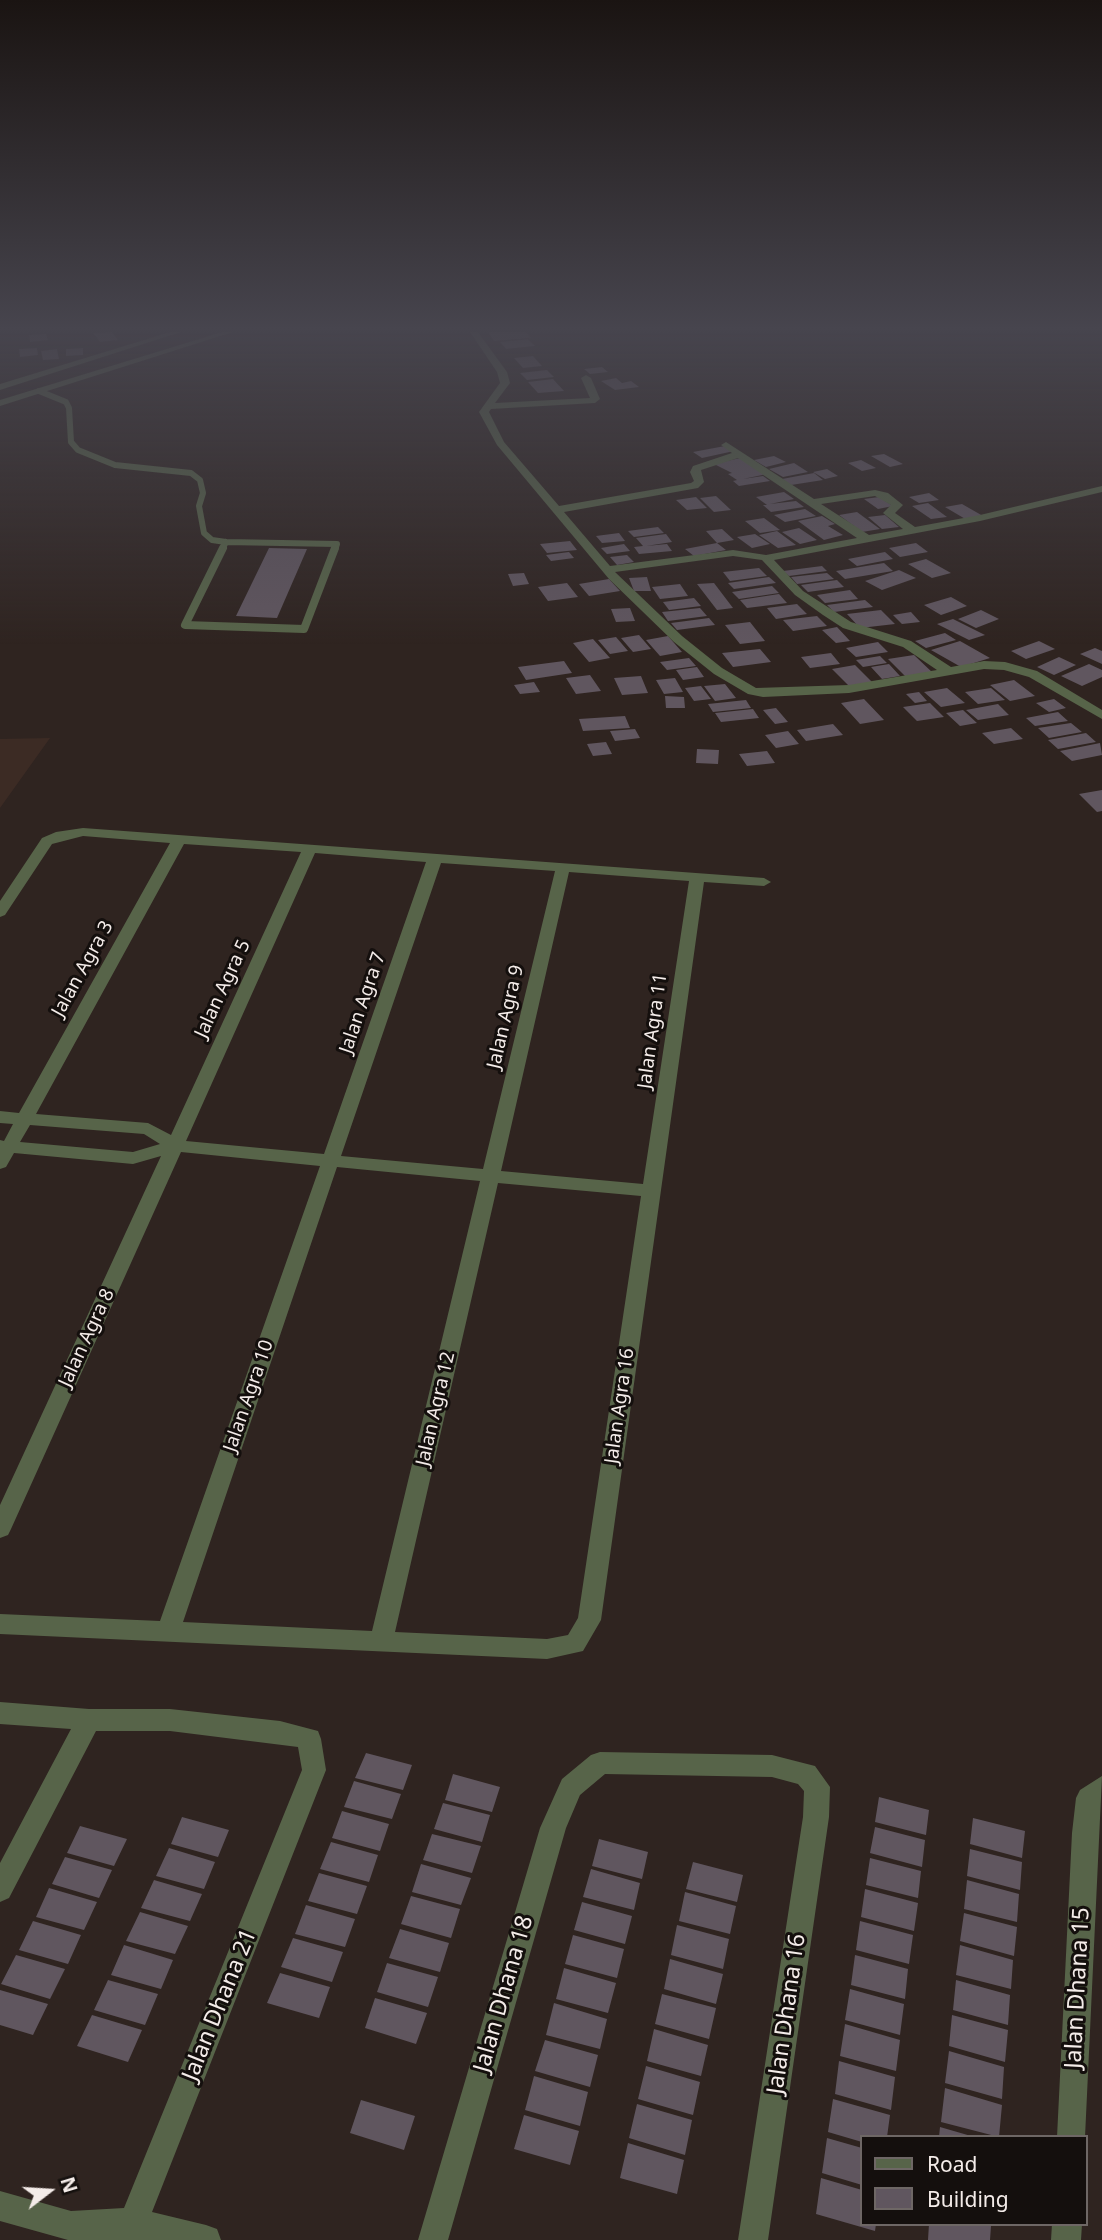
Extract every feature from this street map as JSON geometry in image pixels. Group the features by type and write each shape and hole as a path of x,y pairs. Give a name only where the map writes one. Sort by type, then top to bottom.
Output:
{"street":[{"path":"497,437 607,570 678,639 718,671 752,691 825,691 984,666 1019,669 1064,691 1102,715"},
{"path":"726,445 867,538"},
{"path":"556,510 694,486 699,482 695,472 697,468 740,454"},
{"path":"607,570 733,553 747,552 766,558 981,518 1102,489"},
{"path":"812,502 884,495 898,505 888,513 912,530"},
{"path":"766,558 799,593 827,613 847,625 907,645 948,671"},
{"path":"0,912 47,841 61,835 83,832 764,883"},
{"name":"Jalan Agra 3","path":"0,1163 5,1146 24,1119 179,840"},
{"name":"Jalan Agra 5","path":"175,1146 310,849"},
{"name":"Jalan Agra 7","path":"331,1161 435,858"},
{"name":"Jalan Agra 9","path":"490,1176 563,868"},
{"name":"Jalan Agra 11","path":"650,1191 697,877"},
{"path":"0,1117 148,1129 175,1146"},
{"path":"5,1146 133,1158 175,1146 650,1191"},
{"name":"Jalan Agra 8","path":"0,1529 175,1146"},
{"name":"Jalan Agra 10","path":"168,1632 331,1161"},
{"name":"Jalan Agra 12","path":"381,1642 490,1176"},
{"name":"Jalan Agra 16","path":"381,1642 547,1649 575,1644 589,1620 650,1191"},
{"path":"0,1624 381,1642"},
{"path":"0,1713 89,1720 0,1889"},
{"name":"Jalan Dhana 21","path":"89,1720 170,1720 280,1732 309,1739 314,1769 130,2231"},
{"name":"Jalan Dhana 16","path":"600,1763 772,1766 806,1774 817,1787 816,1817 754,2240"},
{"name":"Jalan Dhana 18","path":"433,2240 553,1828 571,1787 600,1763"},
{"name":"Jalan Dhana 15","path":"1071,2135 1095,1793"},
{"path":"0,2207 75,2233 130,2231 206,2240"}],"lane":[{"path":"71,437 71,442 78,450 115,465 183,471 197,476 203,486 199,506 204,533 212,540 337,544 304,629 185,625 226,542"}],"shaded area":[{"path":"50,738 0,808 0,739"}],"building":[{"path":"725,446 734,451 702,458 693,452"},
{"path":"884,454 903,464 890,467 871,456"},
{"path":"774,456 786,462 766,467 754,460"},
{"path":"740,458 767,474 743,479 763,476 770,481 739,486 733,481 737,480 728,474 732,473 714,464"},
{"path":"861,460 876,468 862,471 848,463"},
{"path":"794,463 808,472 783,477 769,469"},
{"path":"827,469 838,476 825,479 813,472"},
{"path":"814,473 823,480 791,485 782,479"},
{"path":"784,492 794,499 770,504 796,501 804,507 771,512 763,505 767,505 756,497"},
{"path":"929,493 939,500 919,503 909,497"},
{"path":"716,496 731,510 714,512 700,498"},
{"path":"696,497 707,508 687,510 676,500"},
{"path":"879,497 893,506 878,509 864,499"},
{"path":"928,503 947,517 931,519 912,506"},
{"path":"962,504 983,516 967,520 945,507"},
{"path":"805,509 816,516 785,522 774,515"},
{"path":"857,512 880,529 862,532 839,515"},
{"path":"885,515 899,527 882,529 868,517"},
{"path":"822,516 835,524 828,526 843,535 824,540 798,521"},
{"path":"764,518 780,530 760,533 745,521"},
{"path":"658,527 664,533 634,537 628,531"},
{"path":"799,528 817,540 800,544 782,532"},
{"path":"722,529 734,540 717,543 706,531"},
{"path":"777,531 796,545 778,548 759,535"},
{"path":"619,533 625,541 602,543 596,536"},
{"path":"666,534 672,542 646,546 667,544 672,551 639,554 634,547 643,546 636,538"},
{"path":"755,534 770,544 752,548 737,537"},
{"path":"570,541 577,550 547,553 540,544"},
{"path":"717,543 726,550 694,556 685,549"},
{"path":"916,543 928,552 900,557 889,548"},
{"path":"624,544 630,551 607,554 601,548"},
{"path":"269,548 307,549 277,618 236,616"},
{"path":"569,552 574,558 551,561 546,555"},
{"path":"885,552 893,559 857,566 848,559"},
{"path":"627,555 634,562 617,565 610,557"},
{"path":"926,559 951,573 932,578 908,564"},
{"path":"884,563 893,571 845,579 836,571"},
{"path":"822,566 827,571 789,576 783,571"},
{"path":"759,568 767,576 730,581 723,572"},
{"path":"899,570 916,578 882,590 865,581"},
{"path":"524,573 529,584 513,586 508,574"},
{"path":"827,573 834,579 797,584 791,577"},
{"path":"647,577 651,591 634,591 629,578"},
{"path":"769,577 776,583 734,589 728,583"},
{"path":"609,579 620,591 589,596 579,584"},
{"path":"837,580 844,587 808,592 801,585"},
{"path":"567,583 578,597 548,601 538,587"},
{"path":"714,583 733,608 717,610 697,584"},
{"path":"680,584 688,596 660,599 652,587"},
{"path":"772,586 779,593 739,599 732,592"},
{"path":"850,590 858,599 825,603 817,595"},
{"path":"779,594 787,603 747,608 740,600"},
{"path":"951,597 967,606 941,615 924,605"},
{"path":"694,598 701,606 669,610 663,602"},
{"path":"865,600 873,607 834,612 827,605"},
{"path":"797,604 807,614 776,619 767,608"},
{"path":"630,608 635,621 616,622 611,609"},
{"path":"700,608 707,616 668,621 662,612"},
{"path":"881,610 895,624 860,628 847,614"},
{"path":"981,610 999,619 976,628 958,619"},
{"path":"911,612 920,622 902,624 893,615"},
{"path":"817,616 827,626 793,631 783,620"},
{"path":"709,618 715,625 677,630 671,623"},
{"path":"953,619 985,635 969,640 937,624"},
{"path":"750,622 765,641 740,644 725,625"},
{"path":"837,627 850,641 836,643 822,630"},
{"path":"945,633 956,640 926,648 915,641"},
{"path":"639,635 651,649 633,652 621,638"},
{"path":"668,636 682,652 660,656 646,640"},
{"path":"616,637 628,651 610,654 598,640"},
{"path":"593,639 610,658 589,662 573,643"},
{"path":"960,641 990,658 961,667 931,650"},
{"path":"1039,641 1055,649 1026,659 1011,651"},
{"path":"878,642 888,652 856,657 846,648"},
{"path":"1095,648 1102,651 1102,664 1080,654"},
{"path":"760,649 771,662 733,667 722,653"},
{"path":"831,653 840,664 810,668 801,657"},
{"path":"914,655 934,674 907,678 888,659"},
{"path":"880,656 887,663 863,667 856,660"},
{"path":"1059,657 1076,665 1054,675 1037,667"},
{"path":"689,658 696,666 667,670 660,662"},
{"path":"564,661 572,673 526,680 518,667"},
{"path":"889,664 900,676 882,679 871,667"},
{"path":"1089,664 1102,670 1102,677 1082,686 1061,676"},
{"path":"855,665 873,683 850,687 832,669"},
{"path":"697,667 704,677 683,680 676,670"},
{"path":"590,675 601,691 576,694 566,678"},
{"path":"641,676 648,693 622,695 614,678"},
{"path":"675,678 683,692 664,694 656,680"},
{"path":"1014,680 1035,696 1010,701 990,685"},
{"path":"534,682 540,692 520,694 514,685"},
{"path":"725,684 736,698 715,701 704,686"},
{"path":"701,686 711,699 694,701 685,688"},
{"path":"947,688 965,703 941,707 924,692"},
{"path":"991,688 1005,700 978,704 965,692"},
{"path":"919,692 927,701 915,703 906,694"},
{"path":"665,696 684,697 685,708 666,708"},
{"path":"864,699 884,720 860,724 841,703"},
{"path":"1054,699 1066,708 1049,712 1036,703"},
{"path":"746,700 751,708 713,712 708,704"},
{"path":"930,703 944,717 917,721 903,707"},
{"path":"998,704 1009,715 978,720 966,710"},
{"path":"776,708 788,722 775,724 763,710"},
{"path":"753,709 759,718 721,722 715,713"},
{"path":"963,710 977,723 960,726 946,713"},
{"path":"1058,712 1068,721 1035,726 1026,718"},
{"path":"625,716 630,728 583,731 579,719"},
{"path":"1071,723 1082,732 1049,738 1038,728"},
{"path":"833,724 843,735 806,741 797,730"},
{"path":"1011,728 1023,739 994,744 982,733"},
{"path":"635,729 640,738 615,741 610,731"},
{"path":"788,731 799,744 776,748 765,735"},
{"path":"1086,733 1096,742 1058,749 1048,740"},
{"path":"606,742 612,754 593,756 587,744"},
{"path":"1100,743 1102,755 1072,761 1060,751"},
{"path":"697,749 719,750 718,764 696,763"},
{"path":"767,751 775,763 747,766 739,754"},
{"path":"1102,790 1102,811 1097,812 1079,794"},
{"path":"366,1753 412,1765 403,1790 355,1778"},
{"path":"453,1774 500,1787 492,1812 445,1800"},
{"path":"354,1781 401,1794 392,1819 344,1807"},
{"path":"879,1797 929,1810 926,1835 875,1822"},
{"path":"443,1803 490,1815 482,1842 434,1829"},
{"path":"342,1811 389,1824 380,1851 332,1838"},
{"path":"182,1817 229,1830 218,1857 171,1844"},
{"path":"973,1818 1025,1831 1022,1858 970,1844"},
{"path":"80,1826 127,1839 114,1866 67,1853"},
{"path":"875,1827 925,1840 922,1867 870,1853"},
{"path":"432,1834 481,1846 472,1873 423,1860"},
{"path":"599,1839 648,1852 642,1879 592,1866"},
{"path":"331,1842 378,1855 369,1882 320,1869"},
{"path":"169,1848 215,1862 204,1889 156,1876"},
{"path":"970,1849 1022,1862 1020,1890 967,1876"},
{"path":"65,1857 112,1870 99,1898 52,1884"},
{"path":"870,1858 921,1871 918,1898 866,1885"},
{"path":"693,1862 743,1875 737,1902 686,1889"},
{"path":"421,1864 471,1878 461,1905 412,1892"},
{"path":"591,1869 640,1883 634,1910 583,1897"},
{"path":"319,1873 367,1886 357,1914 308,1901"},
{"path":"154,1880 202,1894 190,1921 141,1908"},
{"path":"967,1880 1019,1894 1017,1922 964,1909"},
{"path":"49,1888 97,1902 84,1930 36,1917"},
{"path":"865,1889 918,1903 914,1931 861,1917"},
{"path":"685,1892 736,1906 730,1934 679,1921"},
{"path":"411,1896 460,1909 451,1938 401,1924"},
{"path":"582,1902 632,1916 625,1944 574,1930"},
{"path":"306,1905 355,1919 345,1947 295,1934"},
{"path":"140,1912 188,1926 175,1954 126,1941"},
{"path":"964,1913 1017,1927 1014,1956 960,1941"},
{"path":"33,1921 81,1935 68,1964 19,1950"},
{"path":"860,1921 913,1935 909,1964 856,1950"},
{"path":"677,1925 729,1939 723,1969 671,1955"},
{"path":"400,1929 449,1943 440,1972 389,1958"},
{"path":"573,1935 624,1949 617,1978 565,1964"},
{"path":"293,1938 343,1952 332,1982 281,1967"},
{"path":"124,1945 173,1960 161,1989 111,1975"},
{"path":"960,1945 1013,1960 1011,1989 956,1975"},
{"path":"16,1955 65,1969 50,1999 1,1984"},
{"path":"855,1955 908,1969 905,1999 851,1985"},
{"path":"670,1959 723,1974 716,2004 664,1989"},
{"path":"387,1963 438,1977 428,2007 377,1992"},
{"path":"564,1968 616,1983 608,2013 556,1999"},
{"path":"280,1973 330,1987 319,2018 267,2003"},
{"path":"108,1980 158,1994 145,2025 94,2010"},
{"path":"956,1980 1010,1995 1008,2025 953,2010"},
{"path":"850,1989 904,2004 900,2035 845,2020"},
{"path":"0,1990 48,2004 33,2035 0,2025"},
{"path":"662,1994 716,2008 709,2039 655,2024"},
{"path":"375,1998 427,2013 416,2044 365,2028"},
{"path":"554,2003 607,2019 600,2049 546,2035"},
{"path":"92,2015 142,2030 128,2062 77,2046"},
{"path":"952,2015 1008,2030 1005,2062 949,2046"},
{"path":"845,2024 900,2040 896,2071 840,2056"},
{"path":"654,2029 708,2045 701,2076 647,2061"},
{"path":"545,2040 598,2055 590,2087 535,2071"},
{"path":"949,2051 1004,2067 1002,2099 945,2083"},
{"path":"839,2061 895,2077 891,2110 835,2094"},
{"path":"646,2066 700,2082 693,2115 638,2099"},
{"path":"534,2076 588,2092 580,2126 525,2110"},
{"path":"945,2088 1002,2105 999,2135 941,2122"},
{"path":"833,2099 890,2115 887,2135 860,2135 860,2141 828,2132"},
{"path":"361,2100 415,2116 404,2150 350,2133"},
{"path":"637,2104 692,2120 685,2155 629,2138"},
{"path":"524,2115 579,2131 570,2165 514,2149"},
{"path":"940,2127 968,2135 939,2135"},
{"path":"827,2138 860,2147 860,2184 822,2173"},
{"path":"628,2143 684,2160 677,2194 620,2178"},
{"path":"821,2178 860,2189 860,2226 876,2226 875,2231 816,2214"},
{"path":"929,2226 991,2226 990,2240 928,2240"}]}
